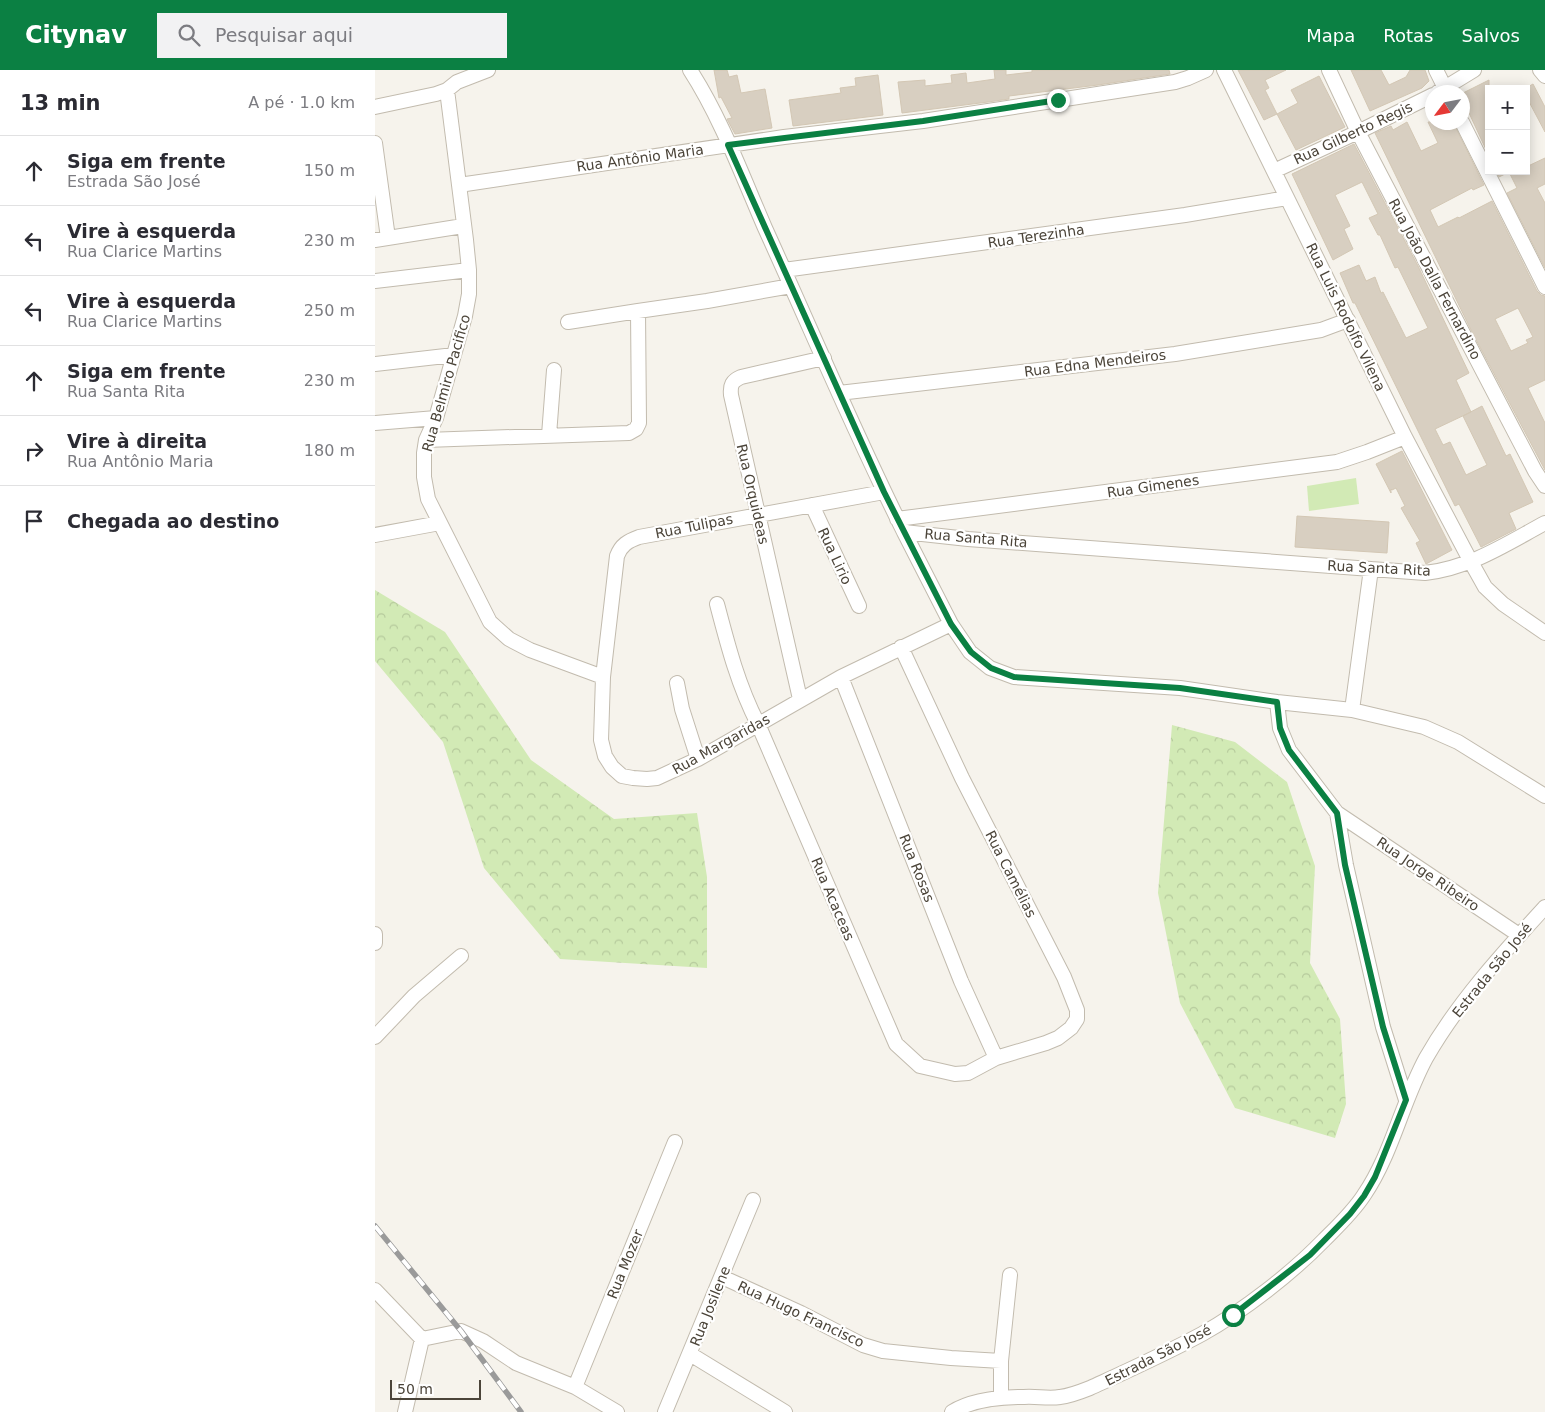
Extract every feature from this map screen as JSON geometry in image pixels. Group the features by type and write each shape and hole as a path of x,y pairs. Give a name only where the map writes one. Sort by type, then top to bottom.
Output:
{"street":[{"path":"375,107 447,90 457,82 488,70"},
{"path":"690,70 702,90 728,145 900,526 951,624 971,652 991,668 1014,677 1180,688 1277,702 1352,710 1424,727 1458,742 1545,796"},
{"name":"Rua Antônio Maria","path":"459,185 728,145 923,121 1067,99 1175,82 1206,70"},
{"name":"Rua Luis Rodolfo Vilena","path":"1224,70 1405,437 1485,587 1503,604 1545,633"},
{"name":"Rua João Dalla Fernardino","path":"1329,70 1358,132 1535,471 1545,486"},
{"path":"1436,70 1439,85"},
{"name":"Rua Gilberto Regis","path":"1452,85 1474,70"},
{"path":"1540,70 1545,76"},
{"name":"Rua Belmiro Pacifico","path":"447,90 469,270 468,302 436,418 424,453 425,484 428,499 490,622 509,639 530,650 603,677"},
{"name":"Rua Gilberto Regis","path":"1274,171 1425,100"},
{"path":"1466,130 1545,287"},
{"path":"375,143 382,239 463,226"},
{"name":"Rua Terezinha","path":"784,270 1185,216 1287,198"},
{"path":"375,281 469,270"},
{"path":"569,322 791,286"},
{"path":"427,440 629,433 639,423 638,311"},
{"name":"Rua Edna Mendeiros","path":"839,393 1175,354 1321,330 1348,320"},
{"path":"375,364 454,356"},
{"name":"Rua Orquideas","path":"800,699 730,387 733,381 741,377 824,358"},
{"path":"549,435 554,370"},
{"path":"375,423 436,418"},
{"name":"Rua Gimenes","path":"900,526 1337,462 1405,437"},
{"name":"Rua Tulipas","path":"624,544 639,537 884,492"},
{"name":"Rua Lirio","path":"812,505 859,606"},
{"path":"375,535 440,523"},
{"name":"Rua Santa Rita","path":"900,526 968,539 1425,573 1456,568 1471,562 1545,523"},
{"name":"Rua Margaridas","path":"624,544 617,556 601,710 601,740 605,756 612,767 622,776 647,779 657,778 698,759 841,677 951,624"},
{"path":"1352,710 1371,569"},
{"path":"717,604 733,665 748,705 758,724"},
{"name":"Rua Camélias","path":"901,647 962,778 1064,977 1077,1010 1077,1019 1071,1028 1058,1038 996,1058 981,1068 963,1074 946,1073 920,1066"},
{"path":"579,668 606,655"},
{"name":"Rua Rosas","path":"841,677 961,981 996,1058"},
{"path":"677,682 682,709 698,759"},
{"path":"1277,702 1280,728 1289,750 1337,813 1345,865 1383,1027 1406,1100"},
{"name":"Rua Acaceas","path":"758,724 896,1044 920,1066"},
{"name":"Rua Jorge Ribeiro","path":"1337,813 1519,935"},
{"name":"Estrada São José","path":"952,1412 964,1406 1001,1398 1073,1395 1180,1346 1233,1315 1310,1255 1350,1214 1364,1196 1375,1177 1406,1100 1426,1058 1461,1004 1545,907"},
{"path":"375,934 375,943"},
{"path":"375,1037 414,996 461,956"},
{"name":"Rua Mozer","path":"575,1387 675,1142"},
{"name":"Rua Josilene","path":"665,1412 753,1200"},
{"path":"1001,1398 1001,1361 1011,1275"},
{"name":"Rua Hugo Francisco","path":"722,1277 801,1313 863,1345 883,1351 1001,1361"},
{"path":"375,1290 422,1339"},
{"path":"422,1339 461,1331 483,1341 516,1363 575,1387 617,1412"},
{"path":"405,1412 422,1339"},
{"path":"690,1354 785,1412"}],"green space":[{"path":"1356,478 1359,504 1309,511 1307,486"},
{"path":"375,590 445,632 531,760 614,819 697,813 707,877 707,968 560,959 484,868 443,742 375,661"},
{"path":"1172,725 1235,742 1287,782 1315,866 1310,963 1340,1019 1346,1104 1335,1138 1235,1108 1180,1003 1158,893"}],"building":[{"path":"714,70 727,70 729,77 737,75 741,93 765,89 772,128 735,134 727,119 732,118 721,97 719,98"},
{"path":"994,70 1006,70 1006,75 1032,72 1032,70 1169,70 1170,74 1009,96 1009,99 902,113 898,82 925,80 925,86 952,83 951,75 966,73 967,83 995,79"},
{"path":"1238,70 1286,70 1265,80 1269,88 1265,90 1277,114 1264,120"},
{"path":"1351,70 1381,70 1389,85 1406,77 1410,70 1425,70 1429,81 1422,88 1370,111"},
{"path":"878,75 883,115 793,126 789,100 841,93 840,88 856,86 855,78"},
{"path":"1319,76 1345,127 1296,150 1277,114 1298,103 1291,90"},
{"path":"1489,80 1489,85 1485,85 1485,147 1470,115 1470,90"},
{"path":"1533,84 1545,107 1545,132 1530,104 1530,86"},
{"path":"1407,122 1421,151 1438,143 1432,130 1457,130 1484,185 1473,190 1472,188 1430,210 1438,227 1492,201 1537,291 1545,296 1545,380 1528,388 1545,423 1545,470 1472,332 1375,133 1391,126 1393,130","holes":["1518,308 1533,337 1526,340 1528,343 1511,351 1495,319"]},
{"path":"1354,144 1418,266 1469,373 1456,380 1471,412 1482,406 1506,456 1510,454 1533,502 1509,513 1516,529 1481,547 1459,504 1455,506 1355,303 1353,303 1340,273 1359,265 1366,281 1375,277 1381,293 1383,292 1406,338 1428,328 1398,267 1395,268 1380,235 1378,235 1369,218 1378,214 1362,182 1335,195 1350,226 1344,229 1353,249 1333,260 1292,174","holes":["1467,414 1463,416 1487,465 1466,475 1450,442 1443,445 1435,429"]},
{"path":"1545,158 1545,184 1537,188 1545,203 1545,268 1507,193 1517,188 1510,175 1530,175 1530,165"},
{"path":"1402,451 1452,550 1426,564 1416,543 1420,541 1401,508 1405,506 1396,488 1391,489 1391,493 1376,464"},
{"path":"1297,516 1389,522 1387,553 1295,547"}],"railway":[{"path":"375,1226 461,1331 521,1412"}],"route":[{"path":"1058,100 923,121 728,145 903,532 951,624 971,652 991,668 1014,677 1180,688 1277,702 1280,728 1289,750 1337,813 1345,865 1383,1027 1406,1100 1375,1177 1364,1196 1350,1214 1310,1255 1233,1315"}]}
